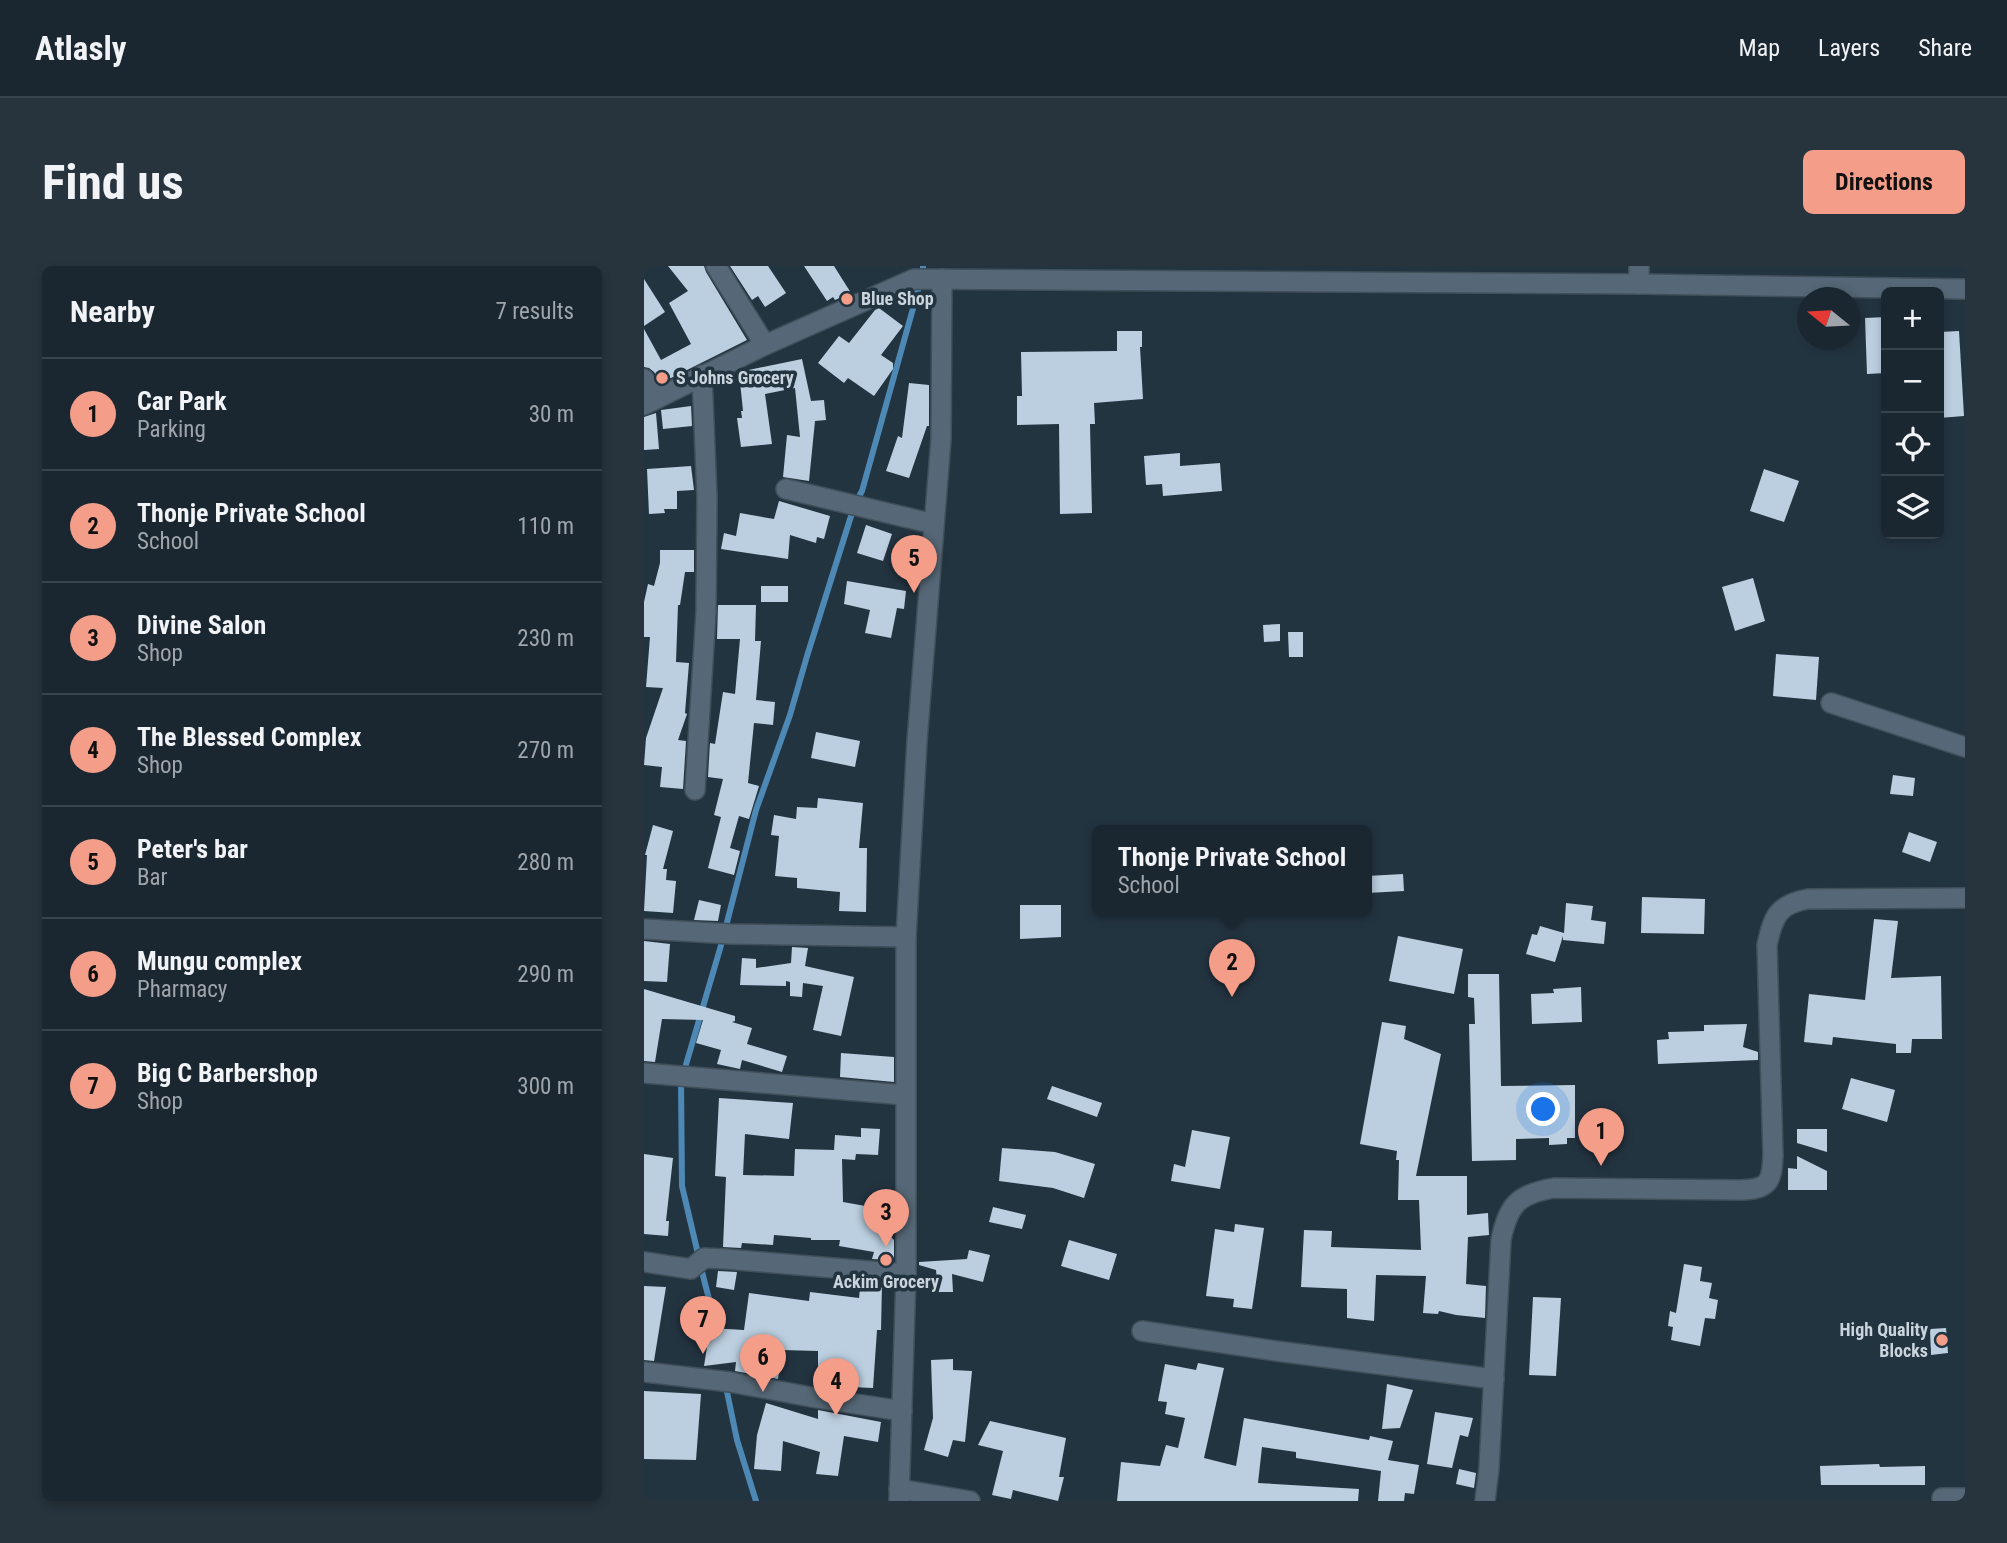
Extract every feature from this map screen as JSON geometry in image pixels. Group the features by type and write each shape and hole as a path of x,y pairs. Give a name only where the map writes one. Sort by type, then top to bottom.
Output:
{"street":[{"path":"716,266 765,345"},
{"path":"644,379 650,402 916,272 942,279 1193,274 1639,275 1965,289"},
{"path":"942,279 941,439 917,741 906,937 906,1274 899,1495 970,1501"},
{"path":"695,790 706,587 707,498 702,375"},
{"path":"786,489 934,524"},
{"path":"1830,703 1965,747"},
{"path":"1485,1501 1501,1240 1505,1220 1511,1209 1522,1197 1535,1191 1554,1188 1754,1190 1764,1187 1770,1180 1773,1155 1767,945 1772,923 1781,910 1794,901 1808,898 1965,898"},
{"path":"644,929 731,934 906,937"},
{"path":"644,1073 905,1095"},
{"path":"644,1262 691,1269 704,1258 726,1259 906,1274"},
{"path":"1142,1331 1494,1380"},
{"path":"644,1372 730,1382 902,1411"},
{"path":"1942,1498 1965,1498"}],"building":[{"path":"668,266 704,266 747,340 661,383 654,372 644,367 644,329 661,360 691,344 669,303 688,291"},
{"path":"730,266 768,266 786,293 765,307 758,296 752,300"},
{"path":"804,266 834,266 851,293 827,301"},
{"path":"644,279 665,312 644,326"},
{"path":"879,308 903,326 881,355 893,363 893,369 874,396 848,378 844,383 818,363 839,336 849,343"},
{"path":"1881,317 1881,373 1867,374 1865,318"},
{"path":"1117,331 1142,331 1140,347 1143,399 1094,403 1095,424 1090,424 1092,513 1060,514 1059,424 1017,425 1017,396 1022,396 1021,352 1117,351"},
{"path":"1959,331 1964,416 1944,418 1944,332"},
{"path":"802,359 811,401 824,400 826,420 815,421 809,481 783,477 787,435 800,437 795,388 765,394 772,444 741,447 737,418 742,418 743,411 739,372"},
{"path":"909,383 929,385 929,426 909,478 886,471 898,436 902,438"},
{"path":"691,406 692,426 663,429 661,410"},
{"path":"656,413 659,449 644,450 644,417"},
{"path":"1180,453 1180,466 1220,463 1222,491 1163,496 1162,484 1146,485 1144,456"},
{"path":"691,466 694,490 677,491 677,509 664,509 665,513 649,514 647,469"},
{"path":"1764,469 1799,481 1784,522 1750,511"},
{"path":"779,501 830,516 824,539 817,537 816,543 790,535 788,559 721,549 724,533 736,536 740,513 774,519"},
{"path":"866,525 892,534 883,561 857,553"},
{"path":"660,550 694,550 694,572 685,572 678,605 676,662 689,663 687,714 678,740 686,741 683,789 660,787 662,767 644,765 646,738 663,688 646,687 650,637 644,637 644,602 648,584 654,586 660,563"},
{"path":"1753,578 1765,621 1735,631 1722,587"},
{"path":"847,581 906,591 904,609 897,608 891,638 865,633 870,610 844,604"},
{"path":"761,586 788,586 788,602 761,602"},
{"path":"718,605 756,605 755,641 761,641 756,700 775,702 773,725 754,723 748,783 759,786 749,819 739,816 730,848 740,851 734,875 708,868 721,817 714,815 723,779 708,777 710,743 715,744 723,692 735,694 740,639 717,639"},
{"path":"1280,624 1280,641 1264,642 1263,625"},
{"path":"1288,632 1303,632 1303,657 1289,657"},
{"path":"1776,654 1819,657 1816,700 1773,696"},
{"path":"816,732 860,741 855,767 811,758"},
{"path":"1893,775 1915,778 1913,796 1890,794"},
{"path":"818,798 863,803 859,848 867,848 866,912 839,911 840,892 797,888 797,878 775,876 779,836 771,835 774,815 796,819 797,807 817,808"},
{"path":"653,825 673,831 663,869 667,869 666,880 676,881 673,913 644,911 645,855"},
{"path":"1909,832 1937,842 1930,862 1902,852"},
{"path":"1403,874 1404,891 1372,893 1372,876"},
{"path":"1642,897 1705,899 1704,934 1641,933"},
{"path":"699,900 721,905 718,921 694,920"},
{"path":"1566,903 1593,906 1591,920 1606,922 1604,944 1563,940 1563,936 1555,962 1526,954 1532,934 1537,935 1540,926 1564,933"},
{"path":"1020,905 1061,905 1061,937 1020,939"},
{"path":"1874,919 1898,921 1891,978 1941,976 1942,1039 1912,1039 1911,1053 1896,1053 1896,1044 1833,1037 1832,1045 1804,1042 1809,994 1865,1000"},
{"path":"1398,936 1463,949 1454,994 1389,981"},
{"path":"644,941 670,944 667,982 644,981"},
{"path":"792,947 808,948 805,966 854,977 841,1036 813,1030 823,986 803,983 802,997 790,996 790,982 786,981 786,986 740,985 742,958 756,959 756,968 791,963"},
{"path":"1468,974 1499,974 1501,1086 1575,1085 1575,1138 1567,1138 1567,1144 1549,1145 1549,1138 1516,1139 1516,1160 1472,1161 1469,1024 1475,1024 1474,998 1468,997"},
{"path":"1581,987 1582,1022 1532,1024 1531,994 1554,993 1553,989"},
{"path":"644,989 735,1016 735,1021 732,1022 752,1028 747,1044 787,1056 782,1072 742,1060 740,1069 717,1064 721,1050 696,1043 703,1020 662,1019 655,1062 644,1061"},
{"path":"1382,1022 1406,1026 1404,1039 1441,1054 1416,1176 1467,1176 1467,1215 1488,1213 1489,1235 1468,1237 1466,1284 1486,1286 1485,1318 1439,1311 1438,1314 1423,1313 1426,1276 1376,1275 1374,1321 1347,1318 1347,1289 1301,1287 1304,1230 1332,1231 1331,1247 1421,1250 1419,1200 1398,1200 1397,1151 1360,1144"},
{"path":"1747,1024 1743,1047 1758,1052 1758,1060 1658,1064 1657,1040 1669,1039 1668,1032 1704,1031 1704,1025"},
{"path":"841,1053 894,1057 894,1082 840,1077"},
{"path":"1851,1078 1895,1090 1887,1122 1842,1109"},
{"path":"1052,1086 1102,1103 1097,1117 1047,1099"},
{"path":"719,1098 793,1103 789,1139 745,1134 743,1175 794,1176 795,1149 834,1150 835,1135 861,1137 861,1128 880,1129 878,1155 856,1154 855,1160 842,1159 843,1202 871,1207 871,1211 889,1215 886,1232 894,1240 894,1260 872,1259 874,1252 839,1246 840,1240 811,1240 774,1235 773,1245 742,1243 741,1248 723,1247 726,1177 715,1176"},
{"path":"1797,1129 1827,1129 1827,1152 1797,1143"},
{"path":"1192,1130 1230,1137 1220,1189 1171,1181 1174,1164 1185,1167"},
{"path":"1002,1148 1055,1152 1095,1164 1084,1198 1053,1188 999,1181"},
{"path":"644,1154 673,1158 666,1221 669,1221 668,1236 644,1234"},
{"path":"1797,1156 1827,1171 1827,1190 1788,1190 1788,1168 1797,1169"},
{"path":"993,1207 1026,1215 1022,1229 989,1222"},
{"path":"1235,1224 1264,1228 1252,1309 1233,1307 1234,1299 1206,1296 1215,1229 1234,1232"},
{"path":"1069,1240 1117,1254 1109,1280 1061,1266"},
{"path":"969,1250 990,1255 983,1282 952,1274 953,1292 938,1292 936,1270 919,1265 919,1262 967,1259"},
{"path":"1684,1264 1702,1267 1700,1281 1712,1283 1709,1298 1718,1300 1715,1319 1705,1318 1700,1346 1671,1340 1673,1327 1668,1326 1670,1311 1676,1313"},
{"path":"718,1271 737,1272 734,1290 716,1287"},
{"path":"867,1283 882,1284 881,1330 877,1330 873,1388 851,1387 850,1391 818,1386 818,1351 782,1350 778,1379 735,1371 736,1362 704,1366 710,1328 744,1330 749,1293 809,1301 810,1292 859,1298 860,1288 866,1288"},
{"path":"644,1286 666,1287 654,1361 644,1360"},
{"path":"1533,1297 1561,1298 1556,1376 1529,1375"},
{"path":"1946,1328 1948,1353 1931,1355 1930,1329"},
{"path":"953,1359 953,1370 972,1371 965,1442 953,1440 948,1457 924,1450 933,1418 931,1360"},
{"path":"1198,1363 1224,1368 1204,1458 1236,1466 1244,1418 1369,1440 1370,1436 1393,1441 1388,1460 1419,1465 1414,1494 1405,1493 1404,1501 1378,1501 1381,1471 1296,1458 1296,1452 1262,1447 1258,1483 1359,1489 1358,1501 1117,1501 1121,1462 1160,1466 1166,1445 1178,1448 1185,1418 1165,1414 1167,1402 1158,1401 1165,1364 1196,1370"},
{"path":"1387,1384 1413,1390 1400,1428 1382,1429"},
{"path":"644,1391 701,1394 696,1460 644,1459"},
{"path":"766,1403 818,1419 818,1410 881,1422 878,1442 844,1436 838,1476 816,1474 820,1452 783,1441 781,1471 754,1469 757,1435"},
{"path":"1435,1412 1473,1418 1468,1437 1460,1435 1452,1468 1427,1464"},
{"path":"990,1421 1066,1438 1059,1477 1064,1477 1058,1501 1013,1490 1011,1499 992,1495 1003,1451 978,1445"},
{"path":"1879,1464 1880,1467 1925,1466 1925,1485 1821,1485 1820,1466"},
{"path":"1459,1469 1476,1473 1474,1488 1456,1484"}],"waterway":[{"path":"856,502 862,491 919,287"},
{"path":"725,930 756,810 790,715 852,513"},
{"path":"685,1068 722,942"},
{"path":"681,1081 682,1186 698,1254"},
{"path":"701,1268 718,1334"},
{"path":"726,1387 737,1440 756,1501"}],"place":[{"name":"Blue Shop","path":"847,299"},
{"name":"S Johns Grocery","path":"662,378"},
{"name":"Peter's bar","path":"914,593"},
{"name":"Thonje Private School","path":"1232,997"},
{"name":"Car Park","path":"1601,1166"},
{"name":"Divine Salon","path":"886,1247"},
{"name":"Ackim Grocery","path":"886,1260"},
{"name":"High Quality Blocks","path":"1942,1340"},
{"name":"Big C Barbershop","path":"703,1354"},
{"name":"Mungu complex","path":"763,1392"},
{"name":"The Blessed Complex","path":"836,1416"}]}
